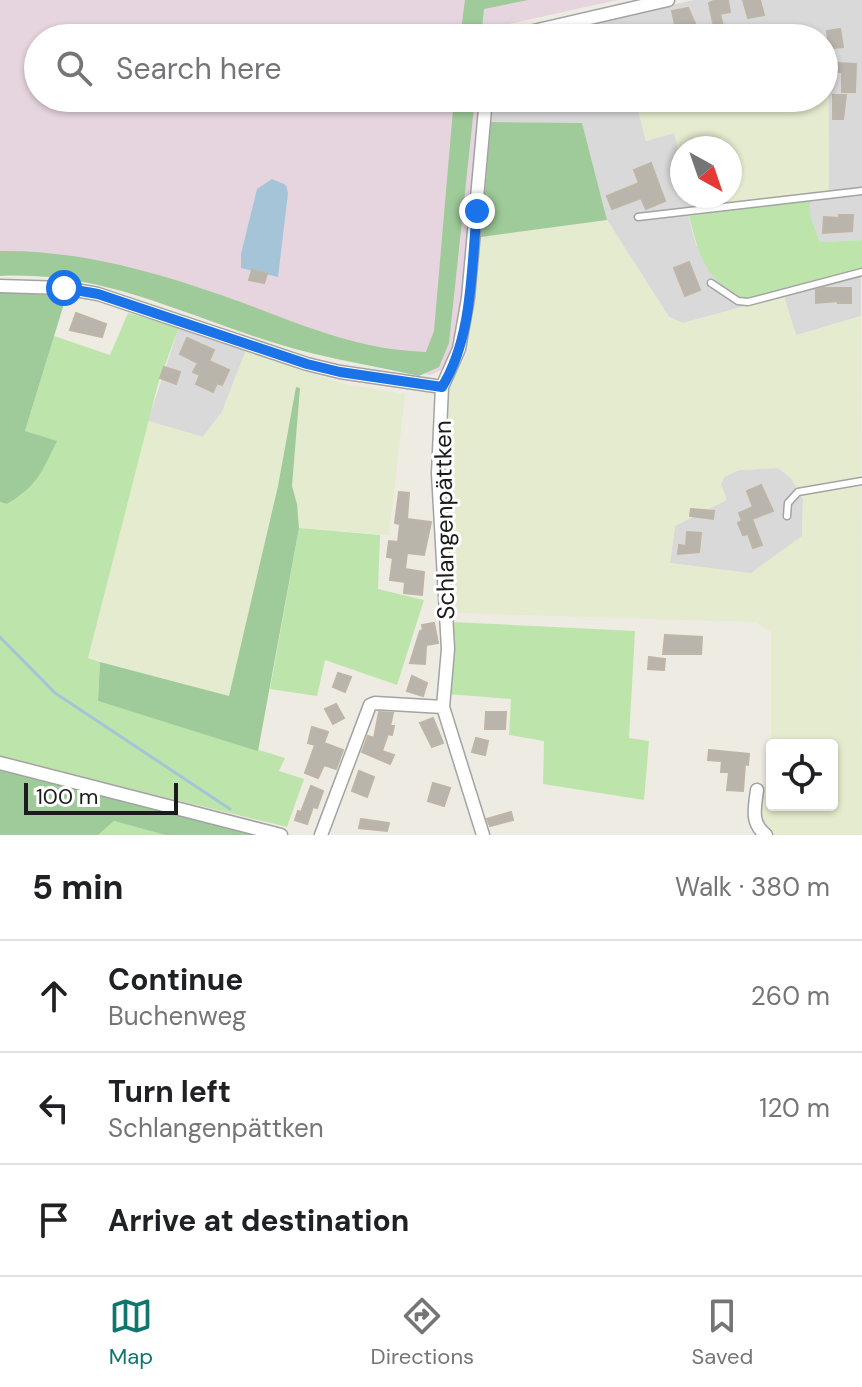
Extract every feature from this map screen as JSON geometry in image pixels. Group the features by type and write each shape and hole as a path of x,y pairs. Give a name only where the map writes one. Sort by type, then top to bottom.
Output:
{"street":[{"path":"564,24 668,0"},
{"name":"Schlangenpättken","path":"483,835 443,707 448,649 438,473 442,387 459,349 468,298 485,112"},
{"path":"0,286 64,288 98,294 307,364 442,387"},
{"path":"321,835 370,705 443,707"},
{"path":"0,763 281,835"},
{"path":"757,790 754,814 759,833"}],"lane":[{"path":"638,217 862,191"},
{"path":"711,283 738,301 748,302 862,272"},
{"path":"787,516 788,503 798,492 862,481"}],"shaded area":[{"path":"0,0 617,0 509,24 24,24 24,112 479,112 463,285 453,347 444,369 430,375 344,355 110,278 0,262"},
{"path":"694,0 862,0 862,188 829,192 828,112 838,112 838,24 586,24"},
{"path":"492,112 639,112 646,141 674,133 675,136 670,136 670,208 697,208 687,211 696,245 745,302 759,297 760,302 683,323 669,317 607,220 582,124 491,122"},
{"path":"862,192 862,240 820,242 810,215 810,199"},
{"path":"861,274 861,316 796,336 784,296"},
{"path":"179,327 246,350 222,412 203,437 148,421"},
{"path":"778,468 791,478 803,499 802,536 751,574 670,563 675,526 693,516 724,477 739,470"}],"green space":[{"path":"465,0 528,0 484,9 482,24 462,24"},
{"path":"453,112 474,112 449,343 439,367 419,376 294,349 98,285 67,279 0,276 0,251 56,254 112,263 194,286 296,323 372,346 426,352 434,331"},
{"path":"639,112 828,112 829,192 742,203 742,136 675,136 674,133 646,141"},
{"path":"491,122 582,123 607,220 481,237"},
{"path":"810,199 810,215 820,242 862,240 862,269 742,300 711,274 701,255 689,216"},
{"path":"607,220 669,317 683,323 784,296 796,335 861,316 862,835 756,835 766,777 766,811 838,811 838,739 771,739 771,632 756,622 456,613 451,608 443,473 447,389 468,352 481,237","holes":["778,468 791,478 803,499 802,536 751,573 670,563 675,526 727,500 721,484 724,477 739,470"]},
{"path":"0,293 66,297 25,431 57,441 38,477 26,491 7,504 0,502"},
{"path":"128,313 179,327 158,384 88,658 100,662 98,701 285,758 279,771 304,779 287,827 0,757 0,502 7,504 56,442 25,431 54,336 110,355"},
{"path":"246,350 343,384 405,394 389,535 299,528 292,486 300,389 296,387 278,486 229,696 88,658 148,421 203,437 222,412"},
{"path":"296,387 300,388 292,486 299,528 258,751 98,701 100,662 229,696 278,486"},
{"path":"299,528 380,535 378,589 424,600 397,685 325,660 317,696 270,689"},
{"path":"452,622 635,631 629,738 649,741 644,800 543,784 544,741 509,735 511,699 448,694"},
{"path":"0,767 255,830 254,835 165,835 114,821 98,835 0,835"},
{"path":"114,821 165,835 98,835"}],"water":[{"path":"272,179 286,185 288,193 278,277 241,268 241,254 257,189"}],"building":[{"path":"728,0 730,12 720,14 722,24 713,24 709,3"},
{"path":"743,0 760,0 764,15 748,18"},
{"path":"688,8 695,24 675,24 672,11"},
{"path":"840,29 843,47 838,48"},
{"path":"838,63 856,64 855,92 842,92 842,72 838,72"},
{"path":"838,95 846,95 843,119 833,119 833,112 838,112"},
{"path":"651,163 665,201 646,209 641,198 612,209 607,196 639,183 634,170"},
{"path":"839,215 853,215 852,231 823,233 824,217 839,218"},
{"path":"689,262 700,290 685,296 674,268"},
{"path":"252,270 267,274 264,283 249,280"},
{"path":"851,288 851,303 816,303 816,290"},
{"path":"76,313 106,324 102,337 70,330"},
{"path":"187,338 214,350 209,361 229,370 222,385 217,383 213,392 196,384 200,375 193,372 198,363 180,354"},
{"path":"164,367 180,372 176,384 160,378"},
{"path":"761,485 773,511 752,519 762,545 753,548 748,534 743,535 738,523 742,521 739,513 753,507 747,491"},
{"path":"399,492 409,493 407,519 431,522 424,555 407,553 405,569 424,572 422,595 404,593 405,582 390,580 393,558 387,557 389,541 398,542 400,524 395,523"},
{"path":"691,509 714,511 713,519 690,516"},
{"path":"687,532 701,533 699,552 678,554 679,545 686,546"},
{"path":"434,623 438,643 426,645 425,664 410,663 420,631 423,630 422,625"},
{"path":"665,635 702,637 701,654 663,654"},
{"path":"649,657 665,659 664,670 648,669"},
{"path":"338,673 351,677 345,692 333,687"},
{"path":"412,676 427,683 423,696 407,691"},
{"path":"336,704 344,718 333,724 325,709"},
{"path":"379,712 393,713 390,726 394,726 392,735 388,734 382,751 394,755 390,764 362,752 368,736 374,738"},
{"path":"486,712 506,712 505,729 485,729"},
{"path":"433,718 443,743 432,747 420,723"},
{"path":"312,727 328,732 324,743 343,750 336,769 324,765 318,778 305,773 315,745 308,743"},
{"path":"476,738 488,741 485,755 472,752"},
{"path":"709,750 749,754 743,791 727,790 729,772 721,772 722,761 708,760"},
{"path":"359,771 374,777 367,797 352,791"},
{"path":"433,783 450,788 444,806 428,801"},
{"path":"311,786 323,791 307,824 295,820"},
{"path":"511,812 513,820 490,826 487,819"},
{"path":"361,819 389,823 387,831 359,828"}],"waterway":[{"path":"0,637 55,693 230,809"}],"route":[{"path":"64,288 98,294 307,364 442,387 459,349 477,211"}]}
